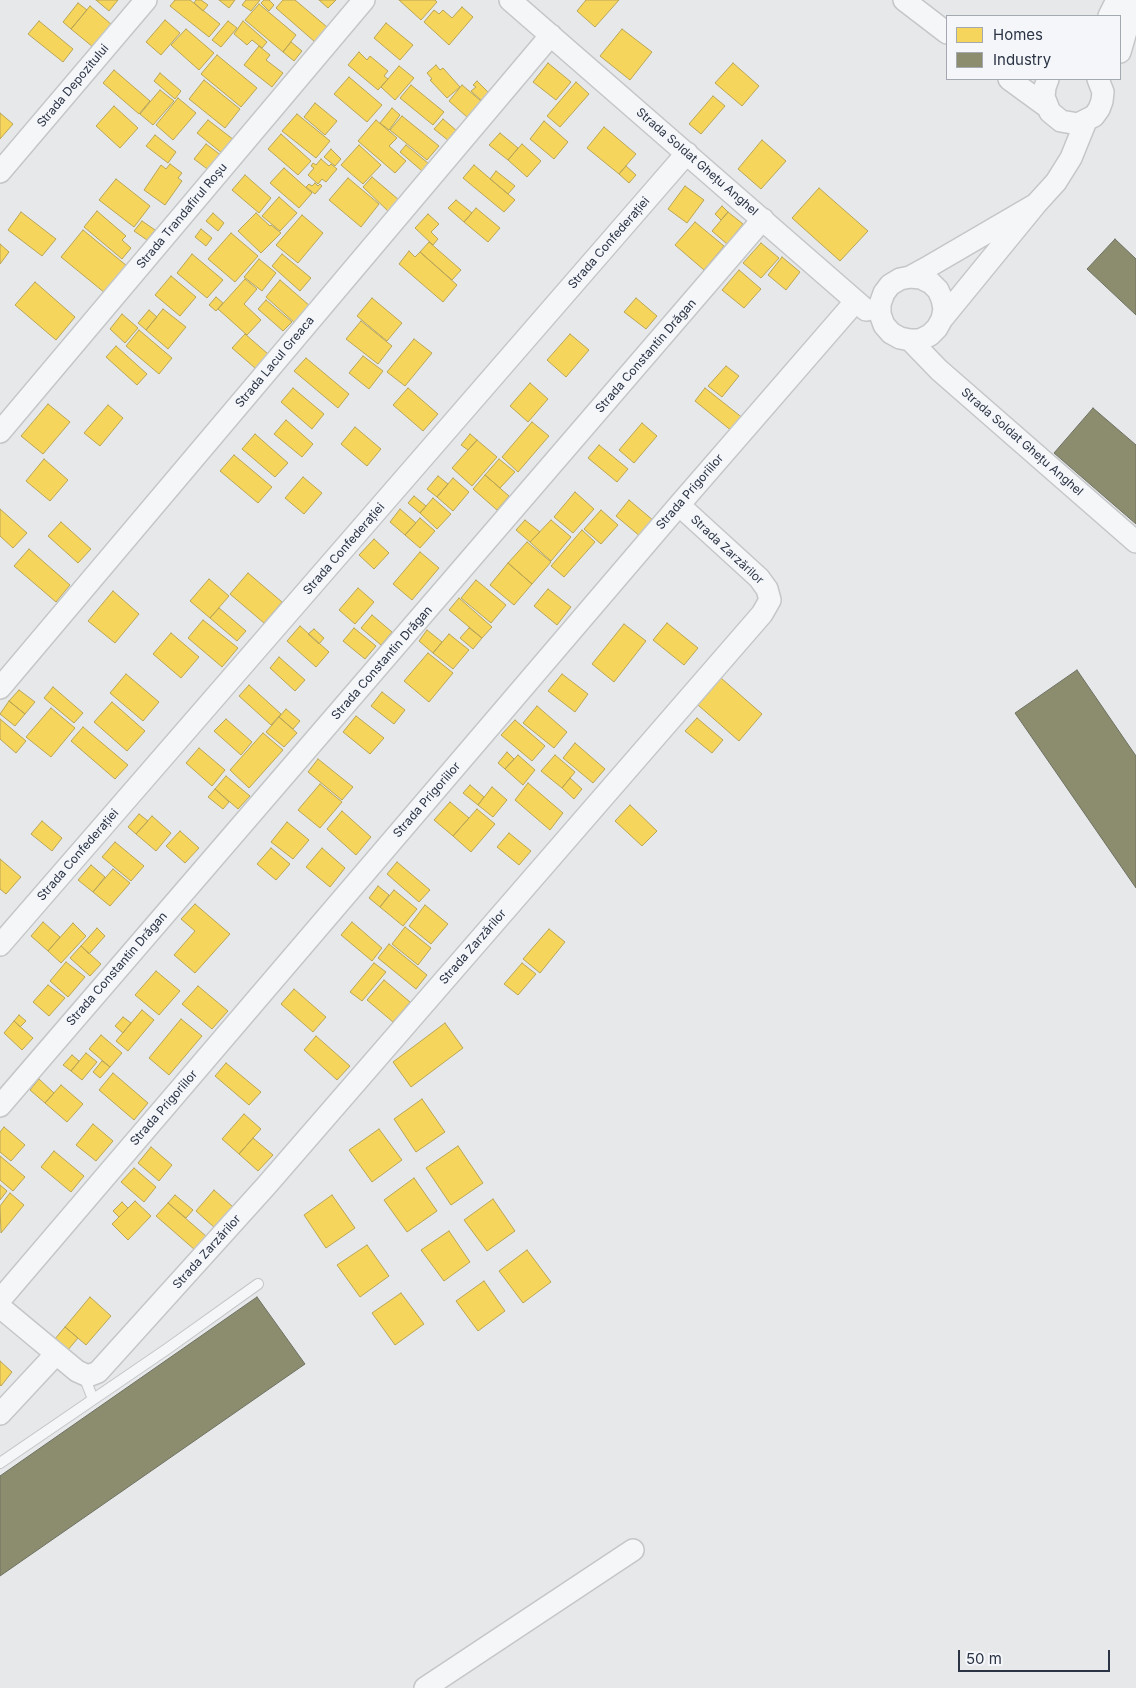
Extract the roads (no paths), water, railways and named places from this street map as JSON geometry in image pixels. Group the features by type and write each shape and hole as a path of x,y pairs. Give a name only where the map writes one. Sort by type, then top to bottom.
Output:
{"street":[{"name":"Strada Depozitului","path":"0,172 146,0"},
{"name":"Strada Trandafirul Roșu","path":"0,432 364,0"},
{"name":"Strada Soldat Ghețu Anghel","path":"510,0 763,219 855,302 884,325"},
{"path":"904,0 946,32"},
{"path":"1109,15 1116,0"},
{"path":"1121,49 1135,0"},
{"name":"Strada Lacul Greaca","path":"0,688 551,36"},
{"path":"1010,80 1054,114 1078,124 1094,116 1099,109 1104,83"},
{"path":"1048,80 1044,87 1044,97 1075,148"},
{"path":"884,293 880,309 884,325 895,336 910,340 920,340 930,335 1064,170 1086,121"},
{"name":"Strada Confederației","path":"0,945 687,153"},
{"path":"910,277 1036,204"},
{"name":"Strada Constantin Drăgan","path":"0,1106 763,219"},
{"path":"855,302 884,293 900,279 910,277 921,278 931,283 938,290 944,310 942,320"},
{"name":"Strada Prigoriilor","path":"0,1300 679,505 855,302"},
{"name":"Strada Soldat Ghețu Anghel","path":"910,340 939,370 1136,542"},
{"name":"Strada Zarzărilor","path":"82,1374 98,1372 266,1186 762,614 770,600 767,589 759,578 679,505"},
{"path":"0,1307 56,1355 82,1374"},
{"path":"0,1414 56,1355"},
{"path":"425,1688 633,1550"}],"lane":[{"path":"0,1463 168,1349 258,1284"},
{"path":"82,1374 94,1399"}]}
